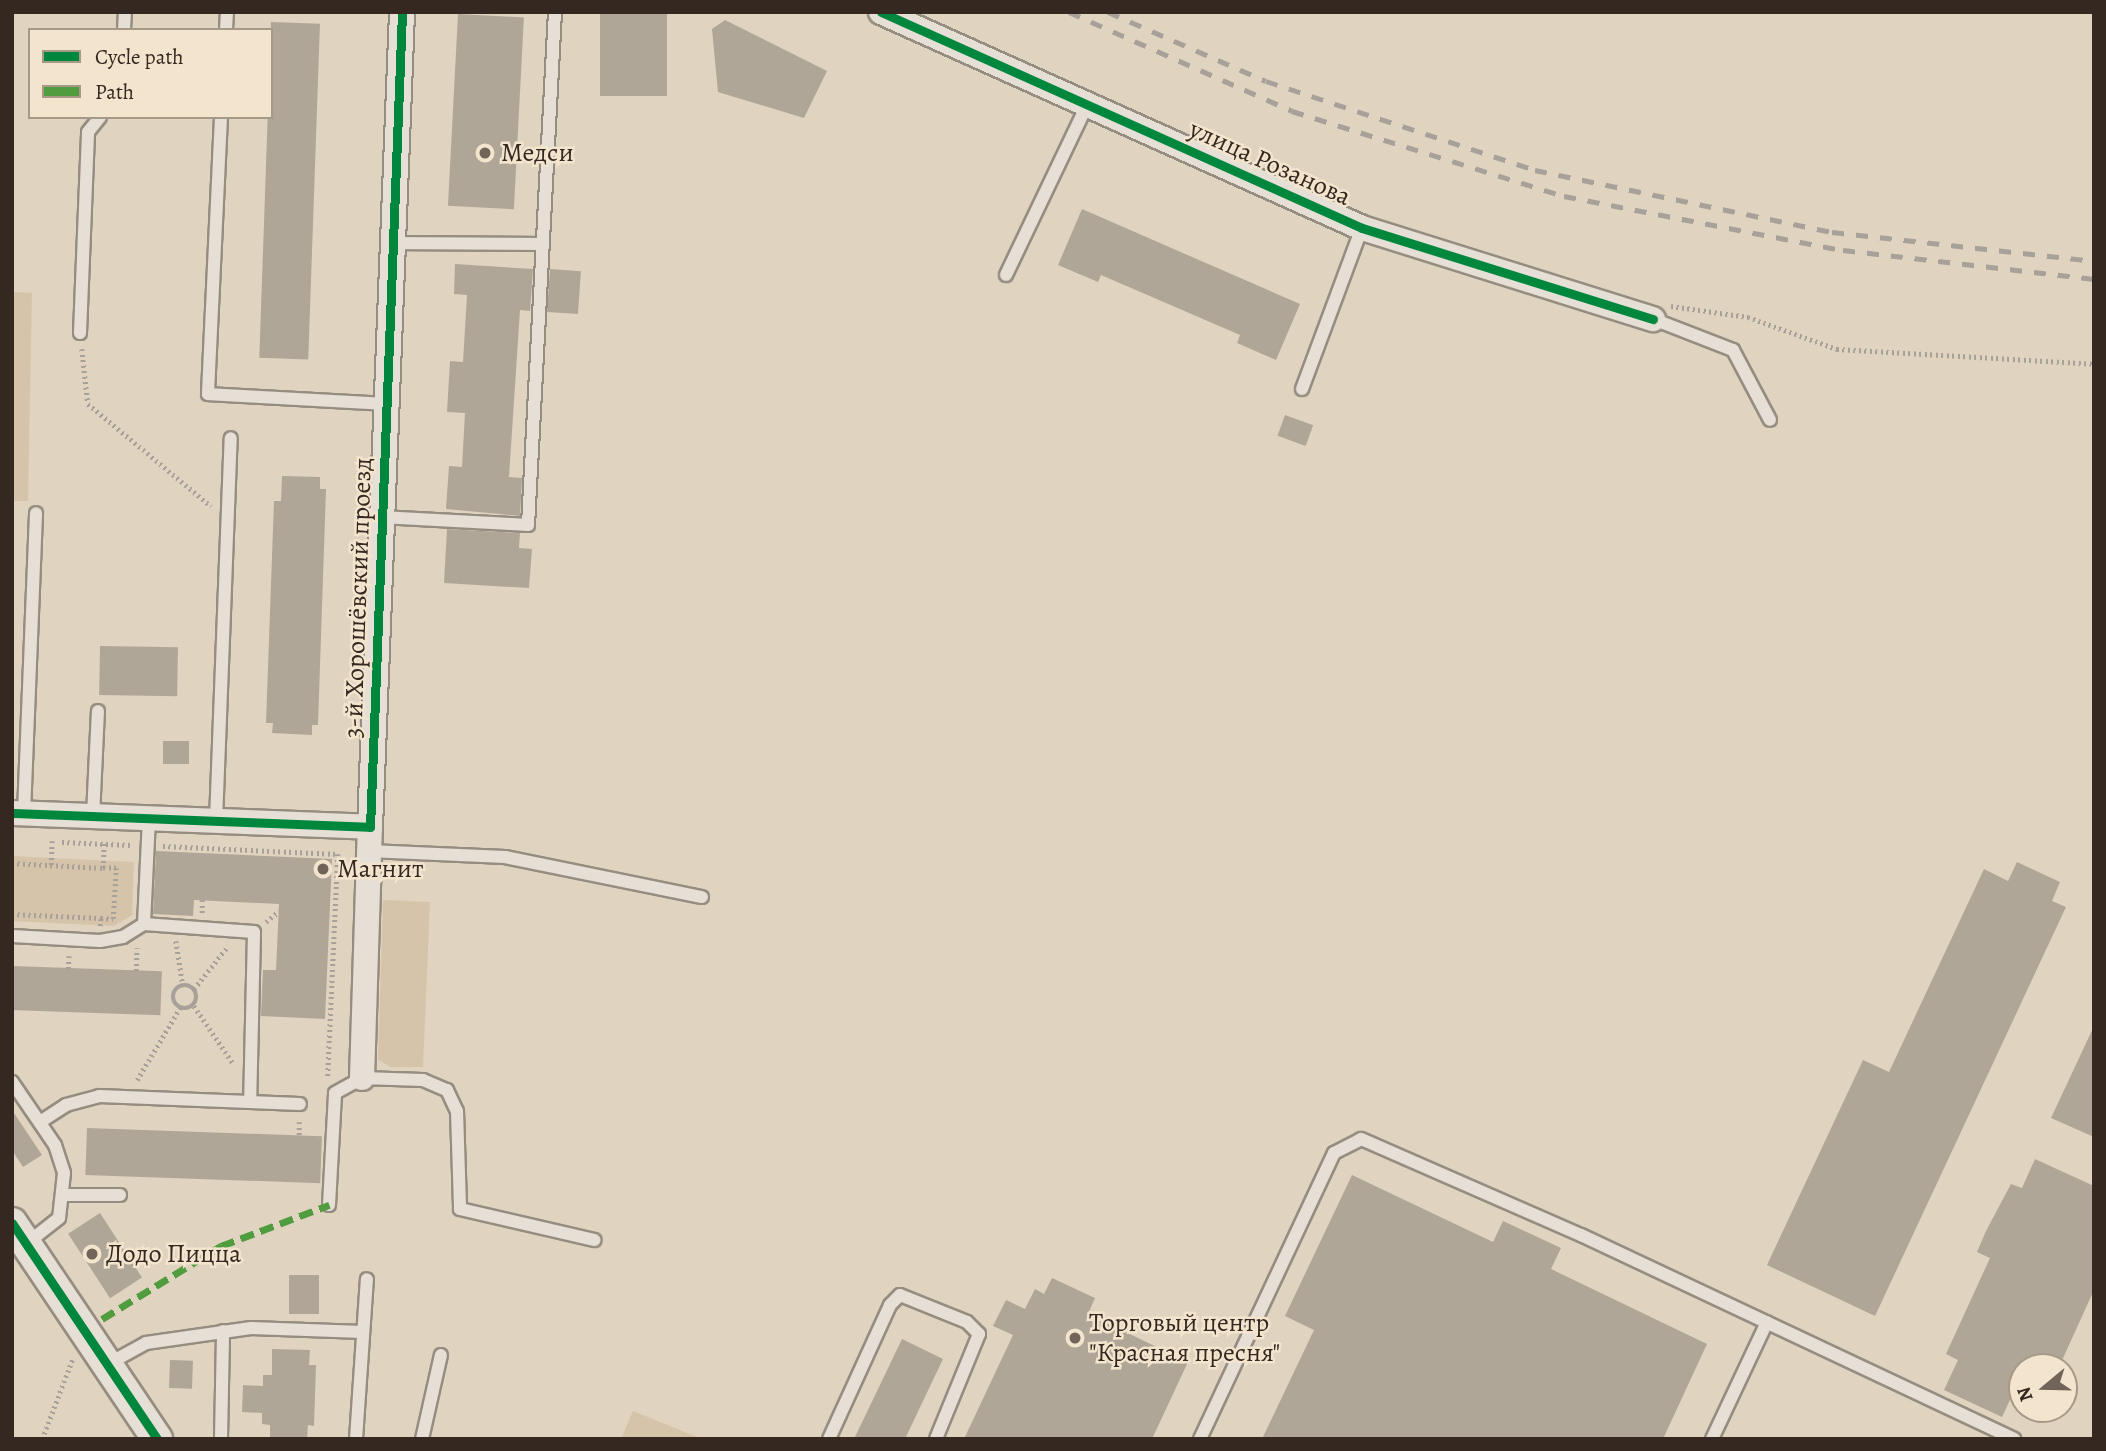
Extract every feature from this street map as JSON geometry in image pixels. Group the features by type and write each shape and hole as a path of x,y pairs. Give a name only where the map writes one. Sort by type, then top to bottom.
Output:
{"street":[{"name":"3-й Хорошёвский проезд","path":"362,1078 402,12"},
{"name":"улица Розанова","path":"881,12 1362,228 1644,316"},
{"path":"18,813 216,821 369,839"},
{"path":"19,1234 157,1439"}],"lane":[{"path":"382,517 528,525 555,12"},
{"path":"1006,275 1088,103"},
{"path":"80,334 88,132 98,119"},
{"path":"222,119 208,394 386,404"},
{"path":"1302,389 1362,228"},
{"path":"392,243 541,244"},
{"path":"1644,316 1733,350 1770,419"},
{"path":"216,821 231,438"},
{"path":"18,813 36,513"},
{"path":"93,816 98,711"},
{"path":"145,924 149,818"},
{"path":"369,839 505,857 702,897"},
{"path":"12,936 100,941 123,937 145,924 242,929 254,932 257,944 250,1102"},
{"path":"329,1205 335,1093 362,1078 423,1080 447,1090 458,1120 460,1209 594,1240"},
{"path":"12,1082 62,1160 65,1195 59,1218 19,1234"},
{"path":"40,1122 80,1099 126,1097 300,1104"},
{"path":"1200,1439 1335,1153 1361,1139 1767,1322 2014,1439"},
{"path":"65,1195 120,1195"},
{"path":"356,1439 367,1279"},
{"path":"829,1439 890,1305 900,1295 967,1322 979,1334 936,1439"},
{"path":"1712,1439 1767,1322"},
{"path":"107,1364 146,1343 223,1332 363,1332"},
{"path":"221,1439 223,1332"},
{"path":"422,1439 441,1356"}],"path":[{"path":"1644,316 1656,303 1748,317 1837,349 2094,365"},
{"path":"80,334 88,404 228,519"},
{"path":"39,841 338,853 328,1080"},
{"path":"51,865 52,841"},
{"path":"103,867 104,844"},
{"path":"12,863 116,868 114,919 12,914"},
{"path":"100,941 101,918"},
{"path":"174,926 183,985"},
{"path":"180,1008 194,1006 194,989 242,929"},
{"path":"183,985 194,989"},
{"path":"180,1008 173,996 183,985"},
{"path":"126,1097 180,1008"},
{"path":"43,1439 74,1354"}],"shaded area":[{"path":"12,292 32,293 28,501 12,501"},
{"path":"12,856 134,862 132,915 114,926 12,921"},
{"path":"383,900 430,902 423,1067 391,1067 378,1060"},
{"path":"633,1411 702,1439 621,1439"}],"building":[{"path":"600,12 667,12 667,96 600,96"},
{"name":"Медси","path":"458,14 524,17 514,209 448,206"},
{"path":"725,20 827,71 804,118 718,92 712,29"},
{"path":"271,22 320,24 308,360 259,358 268,119 273,119"},
{"path":"1082,209 1300,304 1276,360 1237,343 1240,335 1101,275 1098,282 1058,265"},
{"path":"455,264 533,269 530,311 520,310 509,477 522,478 520,516 446,509 449,466 462,467 465,413 447,412 450,361 463,362 467,295 454,294"},
{"path":"550,269 581,271 578,314 547,312"},
{"path":"1285,415 1313,425 1306,446 1277,436"},
{"path":"282,476 320,477 320,489 326,489 318,725 312,725 312,735 272,733 273,723 266,723 274,501 281,501"},
{"path":"447,529 520,533 519,548 532,549 529,588 444,583"},
{"path":"100,646 178,647 177,696 99,695"},
{"path":"163,741 189,741 189,764 163,764"},
{"path":"156,851 332,859 325,1019 261,1016 263,970 276,970 279,904 194,900 193,916 153,914"},
{"path":"2017,862 2060,882 2052,901 2066,907 1875,1316 1767,1265 1863,1060 1889,1072 1984,869 2008,881"},
{"path":"12,966 162,971 160,1015 12,1010"},
{"path":"2094,1026 2094,1137 2051,1118"},
{"path":"12,1110 42,1155 23,1167 12,1150"},
{"path":"87,1128 322,1136 320,1183 85,1175"},
{"path":"2035,1159 2094,1186 2094,1290 2065,1353 2008,1353 2008,1404 2002,1417 1944,1390 1958,1360 1946,1354 1990,1258 1977,1252 1986,1231 2011,1184 2022,1188"},
{"path":"1352,1175 1493,1242 1503,1221 1561,1248 1551,1269 1707,1344 1663,1439 1262,1439 1314,1330 1285,1316"},
{"path":"100,1213 142,1278 110,1298 68,1234"},
{"path":"289,1275 319,1275 319,1314 289,1314"},
{"name":"Торговый центр \"Красная пресня\"","path":"1052,1278 1095,1298 1088,1314 1188,1362 1152,1439 964,1439 1013,1335 993,1326 1006,1300 1025,1309 1035,1289 1044,1294"},
{"path":"902,1339 943,1359 905,1439 854,1439"},
{"path":"272,1349 310,1350 309,1365 316,1365 314,1426 308,1425 307,1439 270,1439 270,1425 262,1424 262,1413 242,1412 243,1385 263,1386 263,1375 272,1375"},
{"path":"170,1360 193,1361 192,1389 169,1388"}],"railway":[{"path":"1069,12 1292,111 1564,196 1843,250 2094,279"},
{"path":"1108,12 1266,81 1535,170 1832,232 2094,261"}],"marked path":[{"path":"102,1319 221,1246 329,1205"}],"cycle path":[{"path":"12,813 370,827 402,12"},
{"path":"881,12 1362,228 1653,319"},
{"path":"12,1223 157,1439"}],"place":[{"name":"Медси","path":"485,153"},
{"name":"Магнит","path":"323,869"},
{"name":"Додо Пицца","path":"92,1254"},
{"name":"Торговый центр \"Красная пресня\"","path":"1075,1338"}]}
